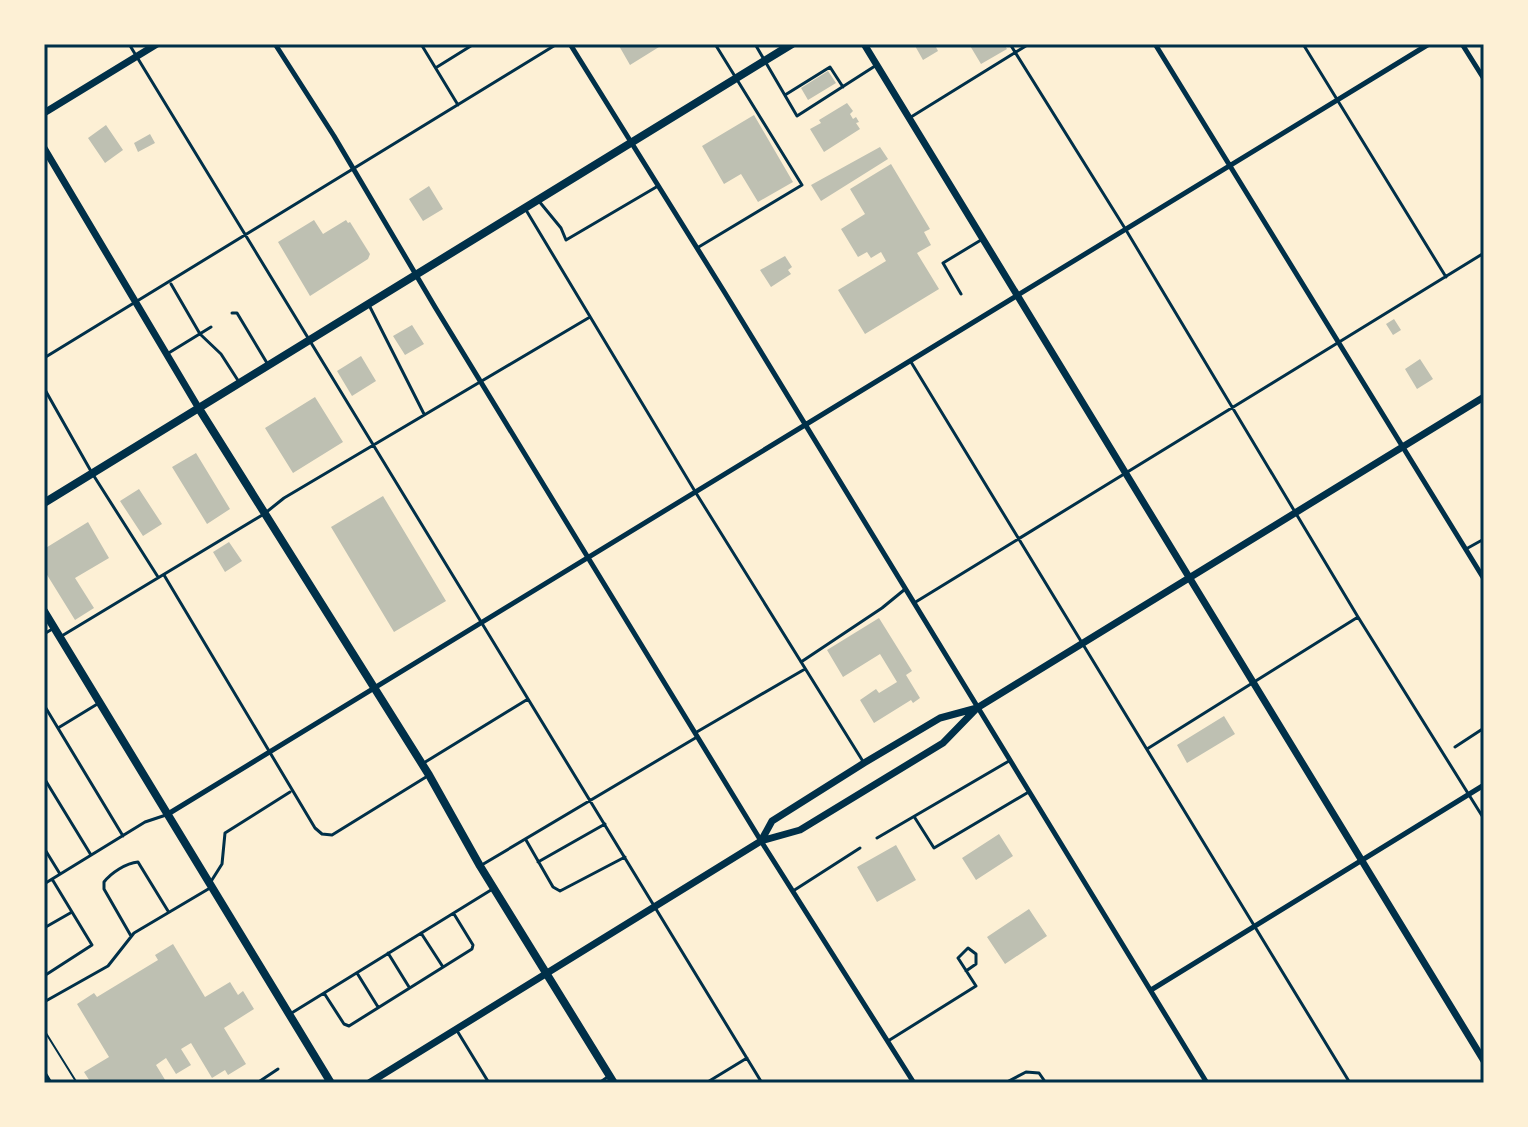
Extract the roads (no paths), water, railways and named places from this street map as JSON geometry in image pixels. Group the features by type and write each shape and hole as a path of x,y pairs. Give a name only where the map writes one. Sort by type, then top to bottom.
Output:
{"main road":[{"path":"44,503 792,44"},
{"path":"198,407 429,775 480,866 612,1080"},
{"path":"44,611 331,1083"}],"street":[{"path":"44,113 157,44"},
{"path":"275,44 354,168 761,841 914,1083"},
{"path":"570,44 1207,1083"},
{"path":"864,44 1020,295 1484,1061"},
{"path":"1155,44 1484,579"},
{"path":"168,814 1429,44"},
{"path":"1462,44 1484,79"},
{"path":"44,148 198,407"},
{"path":"369,1083 761,841 800,830 930,751 943,743 977,708 1484,397"},
{"path":"761,841 772,821 864,763 940,718 977,708"},
{"path":"1151,990 1484,785"},
{"path":"44,1073 50,1083"}],"lane":[{"path":"129,44 762,1083"},
{"path":"421,44 458,105"},
{"path":"435,68 474,44"},
{"path":"44,358 137,304 557,44"},
{"path":"697,248 802,185 715,44"},
{"path":"755,44 797,116 877,65"},
{"path":"1010,44 1484,819"},
{"path":"911,117 1029,44"},
{"path":"1303,44 1446,277"},
{"path":"784,95 830,67 843,87"},
{"path":"538,200 561,228 566,240 658,186"},
{"path":"524,208 864,763"},
{"path":"961,294 943,263 985,239"},
{"path":"913,604 1484,253"},
{"path":"170,283 200,334 221,354 239,382"},
{"path":"368,303 424,414"},
{"path":"232,313 237,313 268,364"},
{"path":"60,637 264,514 284,498 590,317"},
{"path":"167,354 211,327"},
{"path":"911,362 1350,1083"},
{"path":"44,388 92,473 158,578"},
{"path":"1466,549 1484,539"},
{"path":"163,575 292,791 322,834 332,835 429,775"},
{"path":"801,662 904,590"},
{"path":"1147,749 1358,617"},
{"path":"44,634 54,628"},
{"path":"480,866 805,669"},
{"path":"422,764 529,698"},
{"path":"58,728 100,703"},
{"path":"44,705 123,836"},
{"path":"1455,747 1484,728"},
{"path":"877,838 1009,761"},
{"path":"44,778 91,855"},
{"path":"44,1002 108,966 131,936 211,884 222,864 225,833 292,791"},
{"path":"915,818 934,848 1029,792"},
{"path":"44,884 145,822 168,814"},
{"path":"538,862 605,824"},
{"path":"525,840 553,887 564,891 625,857"},
{"path":"44,848 60,874"},
{"path":"793,891 860,848"},
{"path":"131,936 104,889 108,877 132,862 138,862 169,912"},
{"path":"44,976 92,945 52,879"},
{"path":"290,1014 494,888"},
{"path":"44,928 72,912"},
{"path":"324,993 346,1026 378,1008 473,947 453,913"},
{"path":"421,933 443,967"},
{"path":"888,1041 976,986 966,971 958,958 968,948 976,954 976,964 966,971"},
{"path":"388,953 410,988"},
{"path":"357,973 378,1008"},
{"path":"456,1029 489,1083"},
{"path":"706,1083 747,1058"},
{"path":"257,1083 278,1069"},
{"path":"1005,1083 1026,1072 1039,1073 1046,1083"},
{"path":"599,1083 612,1080"}]}
